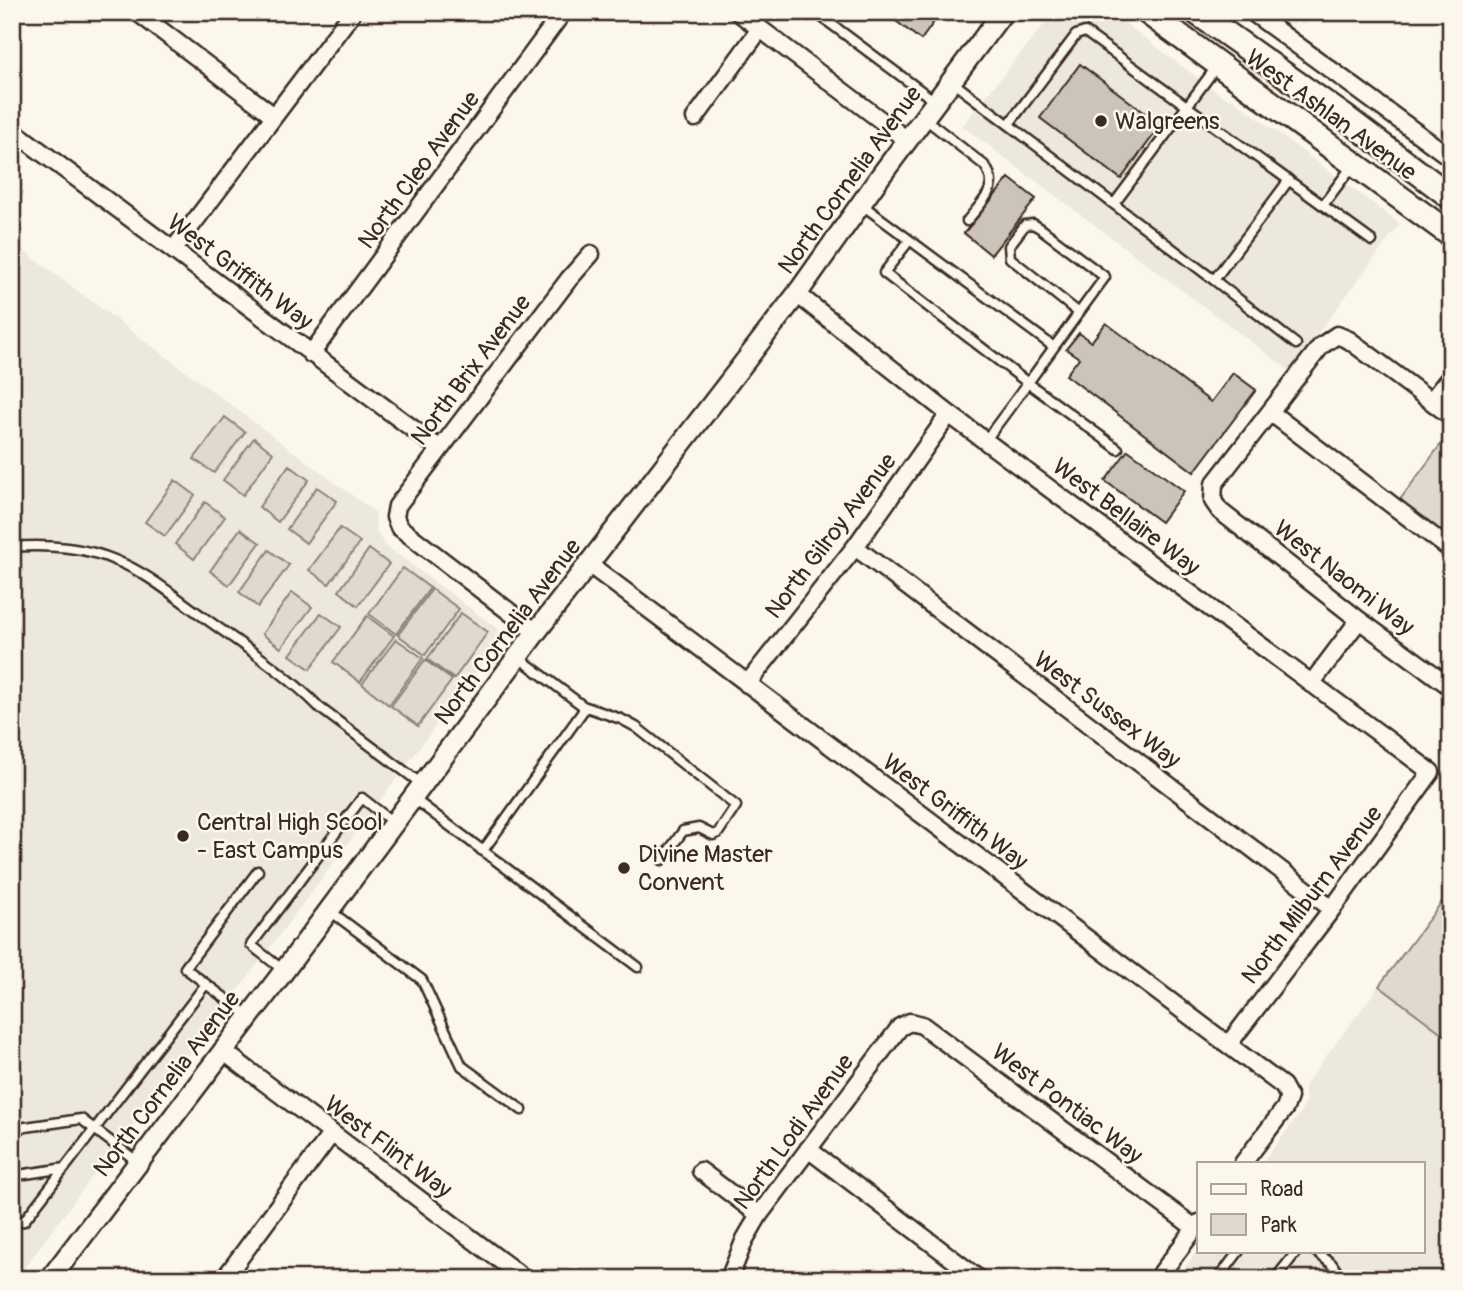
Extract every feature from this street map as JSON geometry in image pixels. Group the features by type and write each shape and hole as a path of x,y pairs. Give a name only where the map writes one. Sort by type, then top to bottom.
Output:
{"main road":[{"name":"West Ashlan Avenue","path":"1147,12 1451,235"},
{"name":"West Ashlan Avenue","path":"1196,12 1346,118 1451,197"},
{"path":"1354,164 1382,159 1451,210"}],"street":[{"path":"137,12 274,116"},
{"path":"173,250 353,12"},
{"name":"North Cleo Avenue","path":"311,354 563,12"},
{"path":"738,12 908,140"},
{"name":"North Cornelia Avenue","path":"50,1279 284,971 536,632 797,294 1003,12"},
{"path":"1252,12 1451,158"},
{"path":"695,118 760,29"},
{"name":"West Griffith Way","path":"12,130 440,449"},
{"name":"North Brix Avenue","path":"536,632 399,527 395,517 397,506 590,254"},
{"name":"West Bellaire Way","path":"797,294 949,414 1431,772"},
{"path":"1451,416 1349,340 1337,335 1321,346 1270,412 1451,550"},
{"path":"1431,401 1451,376"},
{"name":"West Naomi Way","path":"1270,412 1214,484 1213,501 1220,510 1359,620 1451,687"},
{"name":"North Gilroy Avenue","path":"747,684 855,547 949,414"},
{"name":"West Sussex Way","path":"855,547 1332,909"},
{"name":"West Griffith Way","path":"590,565 1283,1086 1289,1097 1285,1108 1244,1162"},
{"path":"1311,684 1359,620"},
{"name":"North Milburn Avenue","path":"1228,1045 1332,909 1431,772"},
{"name":"North Lodi Avenue","path":"729,1279 745,1239 759,1215 900,1027 910,1022"},
{"name":"West Pontiac Way","path":"910,1022 922,1025 1197,1225"},
{"name":"West Flint Way","path":"223,1051 525,1279"},
{"path":"224,1279 332,1133"},
{"path":"808,1149 979,1279"},
{"path":"701,1171 759,1215"},
{"path":"1157,1279 1197,1225"}],"lane":[{"path":"815,12 936,102"},
{"path":"1009,124 1080,32 1085,32 1372,241"},
{"path":"1114,204 1218,65"},
{"path":"951,81 1296,344"},
{"path":"924,118 991,173 992,188 967,222"},
{"path":"1323,205 1354,164"},
{"path":"1214,280 1289,180"},
{"path":"861,204 1054,347"},
{"path":"985,441 1028,383 1079,313 1105,277 1040,228 1025,225 1009,246 1010,258 1079,313"},
{"path":"909,241 884,273 1118,449"},
{"path":"12,547 60,547 93,553 116,560 147,576 308,696 481,850 638,967"},
{"path":"518,657 583,706 610,714 636,727 736,806 718,833 713,835 699,828 683,831 662,860"},
{"path":"481,850 583,711 583,706"},
{"path":"284,971 251,945 362,798 394,823"},
{"path":"250,1016 185,968 258,872"},
{"path":"329,910 422,980 462,1066 522,1110"},
{"path":"12,1223 24,1221 206,984"},
{"path":"12,1129 81,1119 138,1162"},
{"path":"12,1175 65,1168"},
{"path":"1218,1279 1238,1252"},
{"path":"1275,1279 1296,1252"},
{"path":"1316,1252 1336,1270 1333,1279"}],"shaded area":[{"path":"1054,12 1110,12 1400,224 1290,371 962,126"},
{"name":"Central High Scool - East Campus","path":"12,242 376,513 376,530 385,545 498,629 500,640 206,1033 107,1157 16,1279 12,1279"},
{"path":"1379,986 1451,1040 1451,1279 1176,1279 1197,1251 1424,1252 1424,1162 1263,1162 1301,1112 1306,1100 1304,1086"}],"green space":[{"path":"12,362 20,409 12,456"},
{"path":"225,417 245,432 214,473 194,459"},
{"path":"1451,432 1451,546 1396,505"},
{"path":"254,438 273,453 243,495 223,480"},
{"path":"289,465 309,480 278,522 259,507"},
{"path":"175,480 195,495 165,536 145,522"},
{"path":"317,487 337,501 306,543 287,529"},
{"path":"205,502 225,517 194,559 175,544"},
{"path":"340,528 360,542 329,584 309,570"},
{"path":"240,529 260,543 229,585 210,571"},
{"path":"369,549 389,564 358,606 339,591"},
{"path":"269,550 289,565 258,607 239,592"},
{"path":"403,568 430,588 396,634 369,614"},
{"path":"432,589 459,609 425,655 398,635"},
{"path":"292,592 312,607 281,648 262,634"},
{"path":"321,613 341,627 310,669 290,655"},
{"path":"461,613 488,632 454,679 427,659"},
{"path":"367,616 394,636 360,682 333,662"},
{"path":"396,639 423,658 389,705 362,684"},
{"path":"425,660 452,680 418,726 391,706"},
{"path":"1444,899 1451,903 1451,1040 1379,986"}],"building":[{"path":"884,12 941,12 921,40"},
{"name":"Walgreens","path":"1080,64 1161,125 1121,179 1040,118"},
{"path":"1009,178 1036,199 991,255 964,233"},
{"path":"1106,323 1211,402 1233,373 1256,390 1194,472 1066,375 1079,358 1066,349 1079,333 1091,342"},
{"path":"1128,450 1184,491 1161,522 1105,481"}],"place":[{"name":"Walgreens","path":"1101,121"},
{"name":"Central High Scool - East Campus","path":"183,836"},
{"name":"Divine Master Convent","path":"624,868"}]}
